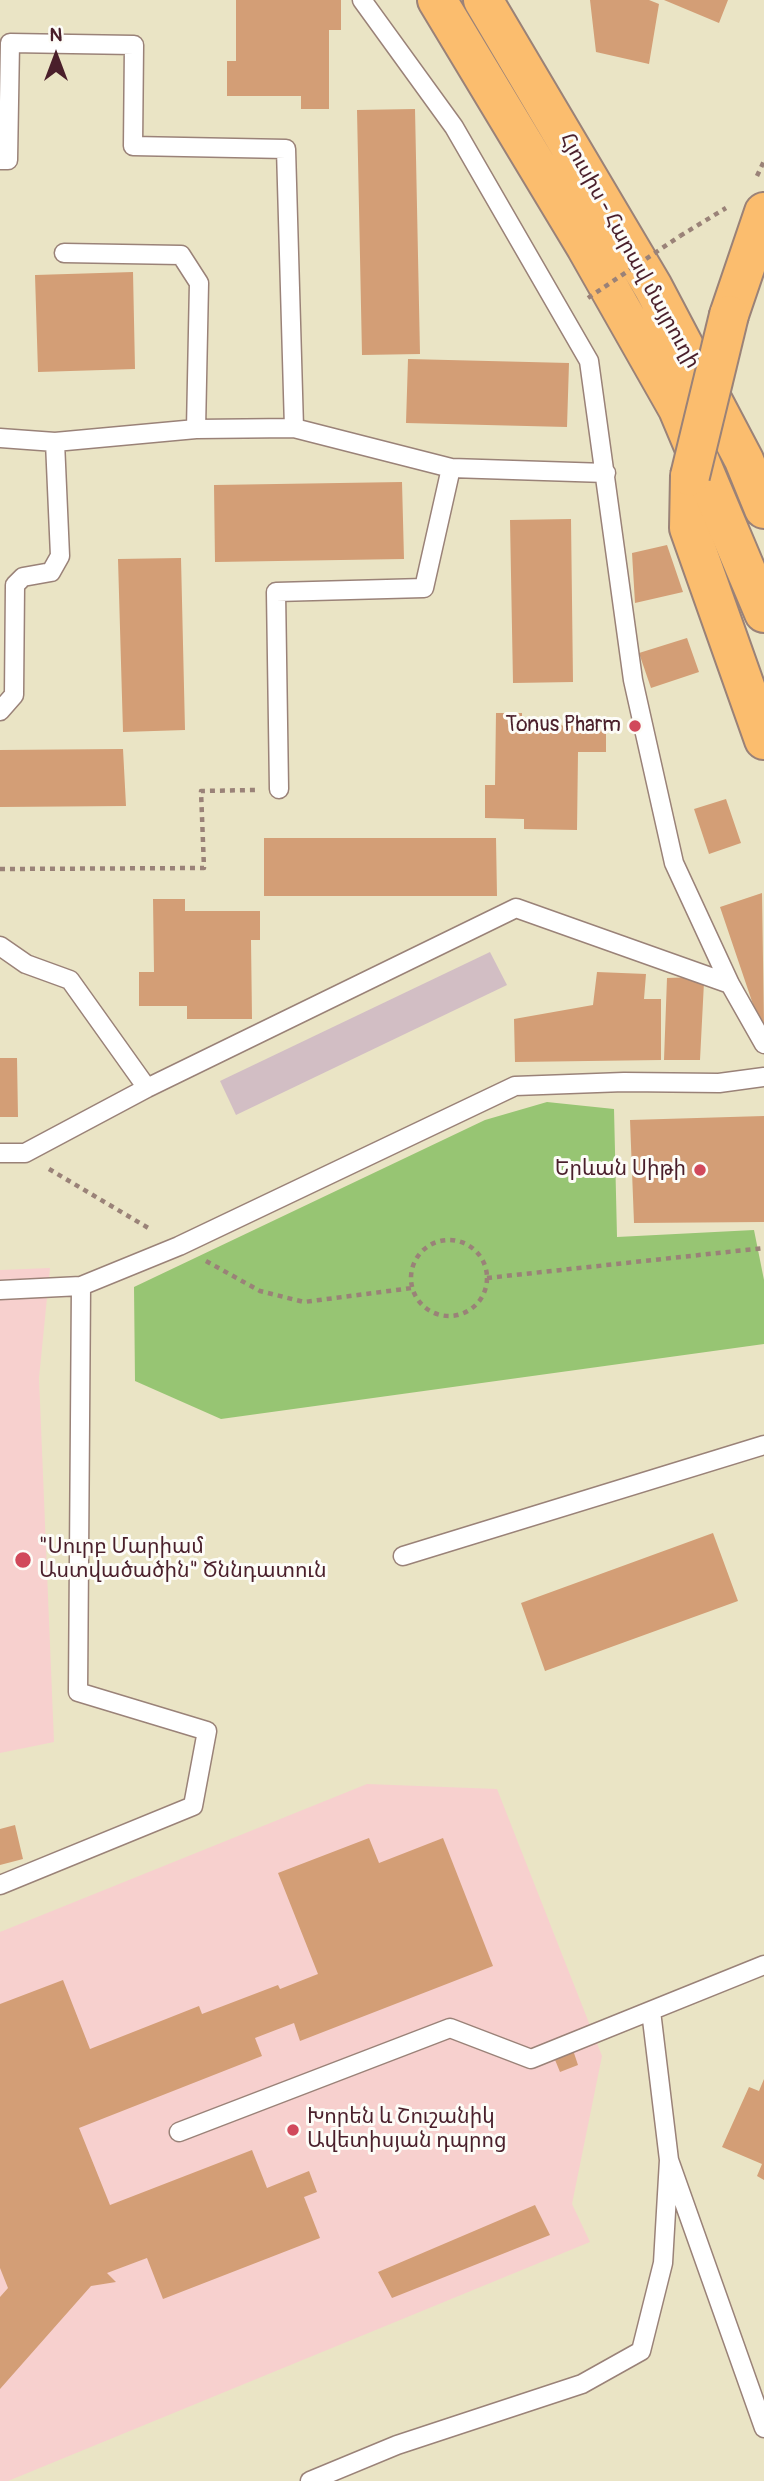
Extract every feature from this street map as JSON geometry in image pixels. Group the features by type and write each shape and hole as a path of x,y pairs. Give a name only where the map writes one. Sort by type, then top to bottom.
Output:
{"main road":[{"name":"Հյուսիս - Հարավ մայրուղի","path":"438,0 586,247 665,386 699,478 764,613"},
{"name":"Հյուսիս - Հարավ մայրուղի","path":"483,0 653,287 744,460 764,509"},
{"path":"764,212 729,314 689,528 764,740"}],"lane":[{"path":"362,0 454,127 589,361 633,680 674,863 730,984 764,1044"},
{"path":"0,160 8,160 10,43 134,45 132,146 286,149 294,428"},
{"path":"64,253 181,255 199,283 196,429"},
{"path":"0,438 55,442 196,429 294,428 451,468 606,473"},
{"path":"0,711 14,695 15,585 23,577 51,572 60,556 55,442"},
{"path":"279,789 276,592 424,587 451,468"},
{"path":"0,1153 25,1153 147,1088 516,908 730,984"},
{"path":"0,946 26,964 70,981 147,1088"},
{"path":"0,1290 81,1286 179,1246 515,1086 624,1082 719,1083 764,1077"},
{"path":"0,1885 193,1806 207,1731 78,1692 81,1286"},
{"path":"403,1556 764,1445"},
{"path":"178,2132 450,2028 531,2059 764,1965"},
{"path":"310,2481 335,2477 397,2445 582,2384 641,2351 663,2263 669,2160 651,2011"},
{"path":"669,2160 764,2428"}],"path":[{"path":"588,298 680,236"},
{"path":"0,869 204,868 201,791 279,789"},
{"path":"25,1153 179,1246 260,1291 304,1302 412,1287"},
{"path":"442,1240 468,1245 485,1265 487,1278 479,1300 471,1309 447,1316 425,1308 412,1287 411,1275 419,1253 442,1240"},
{"path":"487,1278 764,1248"}],"shaded area":[{"path":"490,952 507,985 236,1115 220,1081"},
{"name":"\"Սուրբ Մարիամ Աստվածածին\" Ծննդատուն","path":"50,1268 39,1378 54,1742 0,1753 0,1270"},
{"name":"Խորեն և Շուշանիկ Ավետիսյան դպրոց","path":"367,1784 497,1789 602,2056 572,2204 590,2242 8,2481 0,2481 0,1932"}],"green space":[{"path":"547,1102 614,1109 617,1237 754,1230 764,1280 764,1344 221,1419 135,1381 134,1287 485,1120"}],"building":[{"path":"236,0 341,0 341,30 329,30 329,109 301,109 301,96 227,96 227,61 236,61"},
{"path":"590,0 649,0 659,4 649,64 596,52"},
{"path":"664,0 728,0 719,23"},
{"path":"415,109 420,354 362,355 357,110"},
{"path":"133,272 135,369 38,372 35,275"},
{"path":"408,359 569,363 567,427 406,423"},
{"path":"402,482 404,559 215,562 214,485"},
{"path":"571,519 573,682 513,683 510,520"},
{"path":"667,545 683,592 635,603 632,553"},
{"path":"181,558 185,730 123,732 118,559"},
{"path":"687,638 699,672 651,688 639,653"},
{"path":"496,713 522,713 522,725 606,726 606,752 578,752 577,830 524,829 524,819 485,818 485,785 495,785"},
{"path":"123,749 126,806 0,807 0,750"},
{"path":"726,799 741,843 709,854 694,809"},
{"path":"264,838 496,838 497,896 264,896"},
{"path":"762,893 764,1027 761,1028 720,907"},
{"path":"153,899 185,899 185,911 260,911 260,940 251,940 252,1019 187,1019 187,1006 139,1006 139,972 154,972"},
{"path":"597,972 646,974 644,999 661,999 661,1060 515,1062 514,1019 593,1005"},
{"path":"697,977 704,982 700,1060 664,1060 667,978"},
{"path":"0,1058 17,1058 18,1117 0,1117"},
{"path":"764,1116 764,1222 634,1223 630,1120"},
{"path":"713,1533 738,1601 545,1671 521,1603"},
{"path":"15,1825 23,1859 0,1865 0,1829"},
{"path":"369,1838 379,1863 443,1838 493,1966 300,2041 294,2023 255,2038 262,2056 79,2128 110,2205 252,2150 267,2188 309,2171 317,2192 304,2197 320,2238 163,2299 147,2258 107,2273 116,2282 91,2286 0,2389 0,2297 8,2288 0,2268 0,2004 63,1980 90,2049 199,2006 202,2014 278,1985 280,1989 318,1974 278,1873"},
{"path":"572,2047 578,2065 560,2072 553,2055"},
{"path":"764,2079 764,2180 757,2176 762,2164 722,2147 749,2087 759,2091"},
{"path":"535,2205 550,2235 392,2298 378,2272"}],"place":[{"name":"Tonus Pharm","path":"635,726"},
{"name":"Երևան Սիթի","path":"700,1170"},
{"name":"\"Սուրբ Մարիամ Աստվածածին\" Ծննդատուն","path":"23,1560"},
{"name":"Խորեն և Շուշանիկ Ավետիսյան դպրոց","path":"293,2130"}]}
